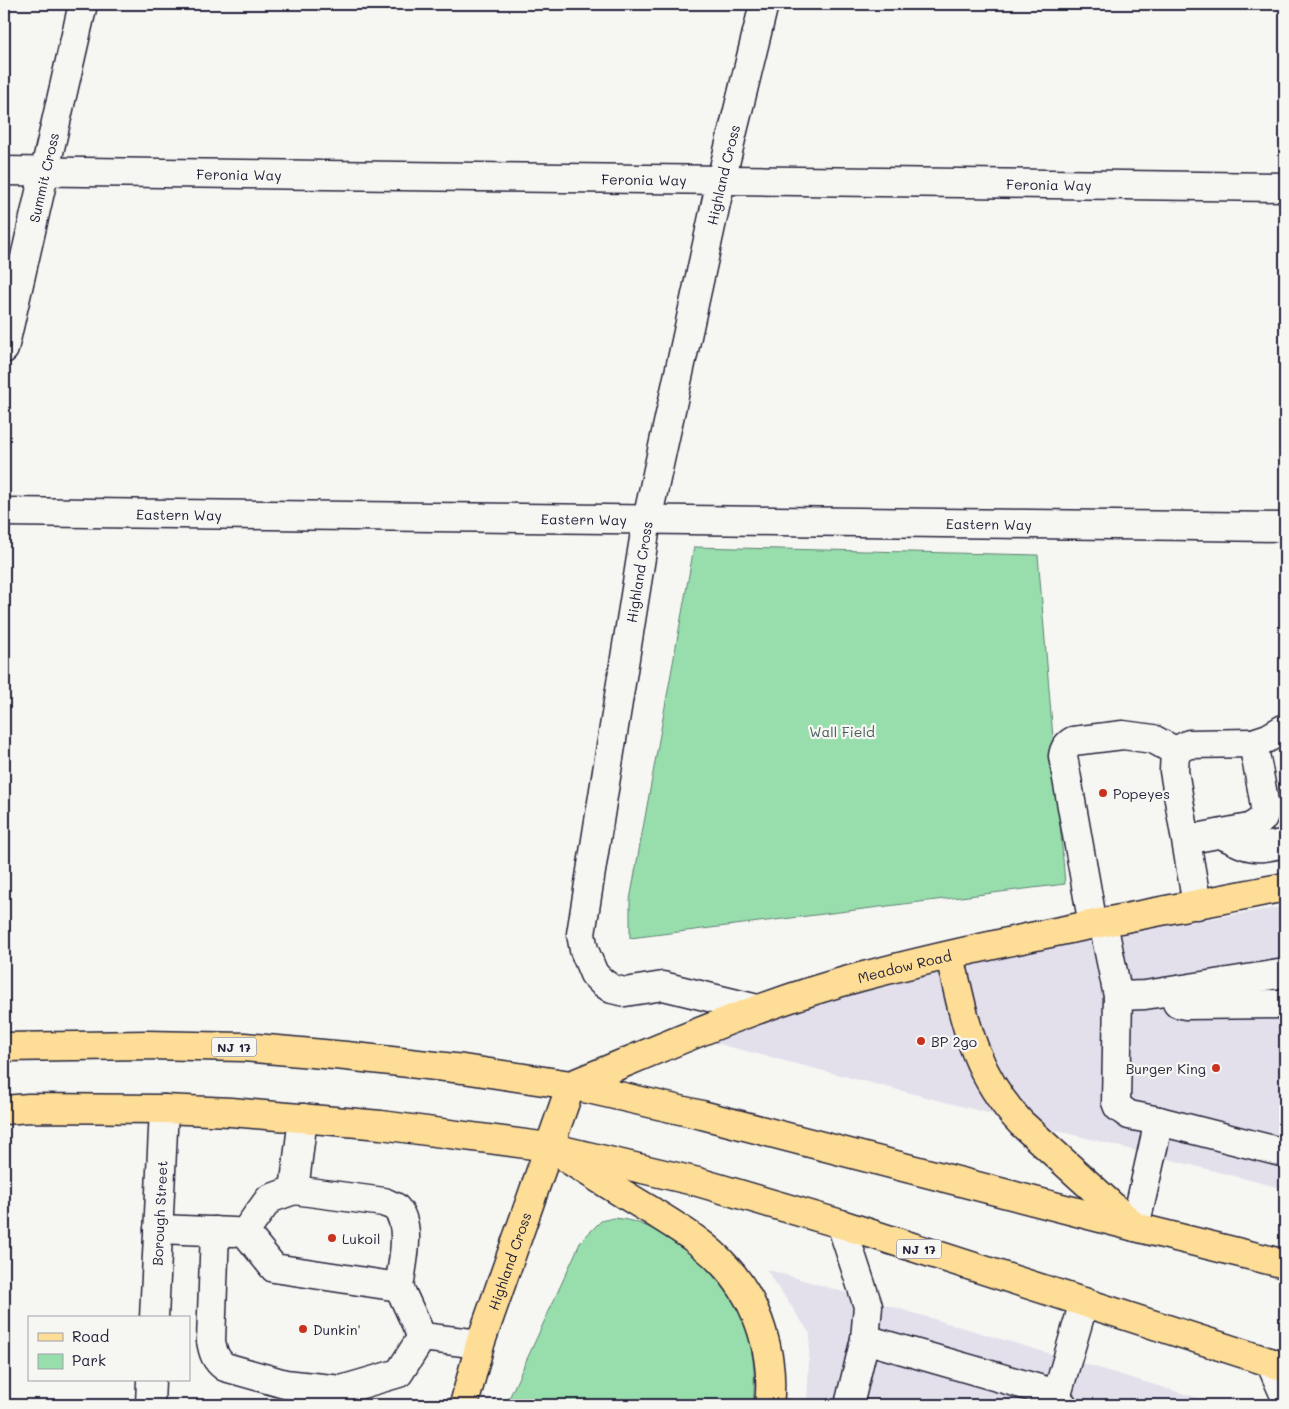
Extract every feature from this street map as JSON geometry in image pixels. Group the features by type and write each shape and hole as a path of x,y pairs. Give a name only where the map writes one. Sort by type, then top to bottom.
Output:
{"main road":[{"name":"Meadow Road","path":"571,1085 758,1010 860,977 1098,924 1285,887"},
{"path":"950,956 975,1052 984,1073 1006,1108 1135,1227"},
{"name":"NJ 17","path":"4,1048 147,1045 244,1047 395,1061 571,1085 702,1115 1285,1264"},
{"name":"Highland Cross","path":"464,1405 480,1344 571,1085"},
{"name":"NJ 17","path":"4,1110 29,1108 164,1108 381,1125 549,1148 698,1182 841,1224 1278,1364"},
{"path":"549,1148 687,1234 709,1250 727,1268 740,1285 759,1322 770,1370 769,1405"}],"street":[{"name":"Summit Cross","path":"4,349 83,4"},
{"name":"Highland Cross","path":"758,1010 663,986 625,992 612,989 594,974 584,950 581,934 647,520 721,180 764,4"},
{"name":"Feronia Way","path":"4,171 1285,187"},
{"name":"Eastern Way","path":"4,512 1285,528"},
{"path":"1175,751 1189,744 1252,743 1268,738 1285,728"},
{"path":"1175,751 1153,740 1123,735 1073,741 1064,749 1063,756 1098,924 1118,996 1116,1102 1118,1108 1129,1115 1285,1152"},
{"path":"1186,840 1250,828 1258,824 1264,816 1264,805 1252,743"},
{"path":"1175,751 1174,770 1197,905"},
{"path":"1221,834 1248,847 1266,848 1285,843"},
{"path":"1118,996 1145,995 1285,973"},
{"path":"1145,995 1186,1004 1285,1004"},
{"name":"Borough Street","path":"154,1316 164,1108"},
{"path":"294,1190 303,1118"},
{"path":"1135,1227 1159,1122"},
{"path":"245,1232 269,1199 294,1190 384,1202 394,1207 402,1218 406,1230 400,1287 422,1337"},
{"path":"841,1224 868,1306 865,1339 849,1405"},
{"path":"158,1229 245,1232 274,1268 400,1287"},
{"path":"215,1231 211,1341 213,1353 219,1363 225,1367 285,1384 341,1390 399,1373 422,1337"},
{"path":"1057,1403 1084,1302"},
{"path":"422,1337 480,1344"},
{"path":"865,1339 1046,1391 1057,1403"},
{"path":"1278,1364 1285,1396"},
{"path":"150,1405 151,1382"}],"shaded area":[{"path":"1285,906 1285,1189 707,1041 795,1008 1034,948"},
{"path":"766,1269 1222,1405 807,1405 810,1334"}],"green space":[{"name":"Wall Field","path":"694,547 1038,555 1065,884 630,938 630,900"},
{"path":"613,1218 632,1221 651,1228 670,1239 705,1267 732,1300 741,1316 749,1338 754,1371 753,1405 506,1405 581,1241 601,1221"}],"place":[{"name":"Popeyes","path":"1103,793"},
{"name":"BP 2go","path":"921,1041"},
{"name":"Burger King","path":"1216,1068"},
{"name":"Lukoil","path":"332,1238"},
{"name":"Dunkin'","path":"303,1329"}]}
